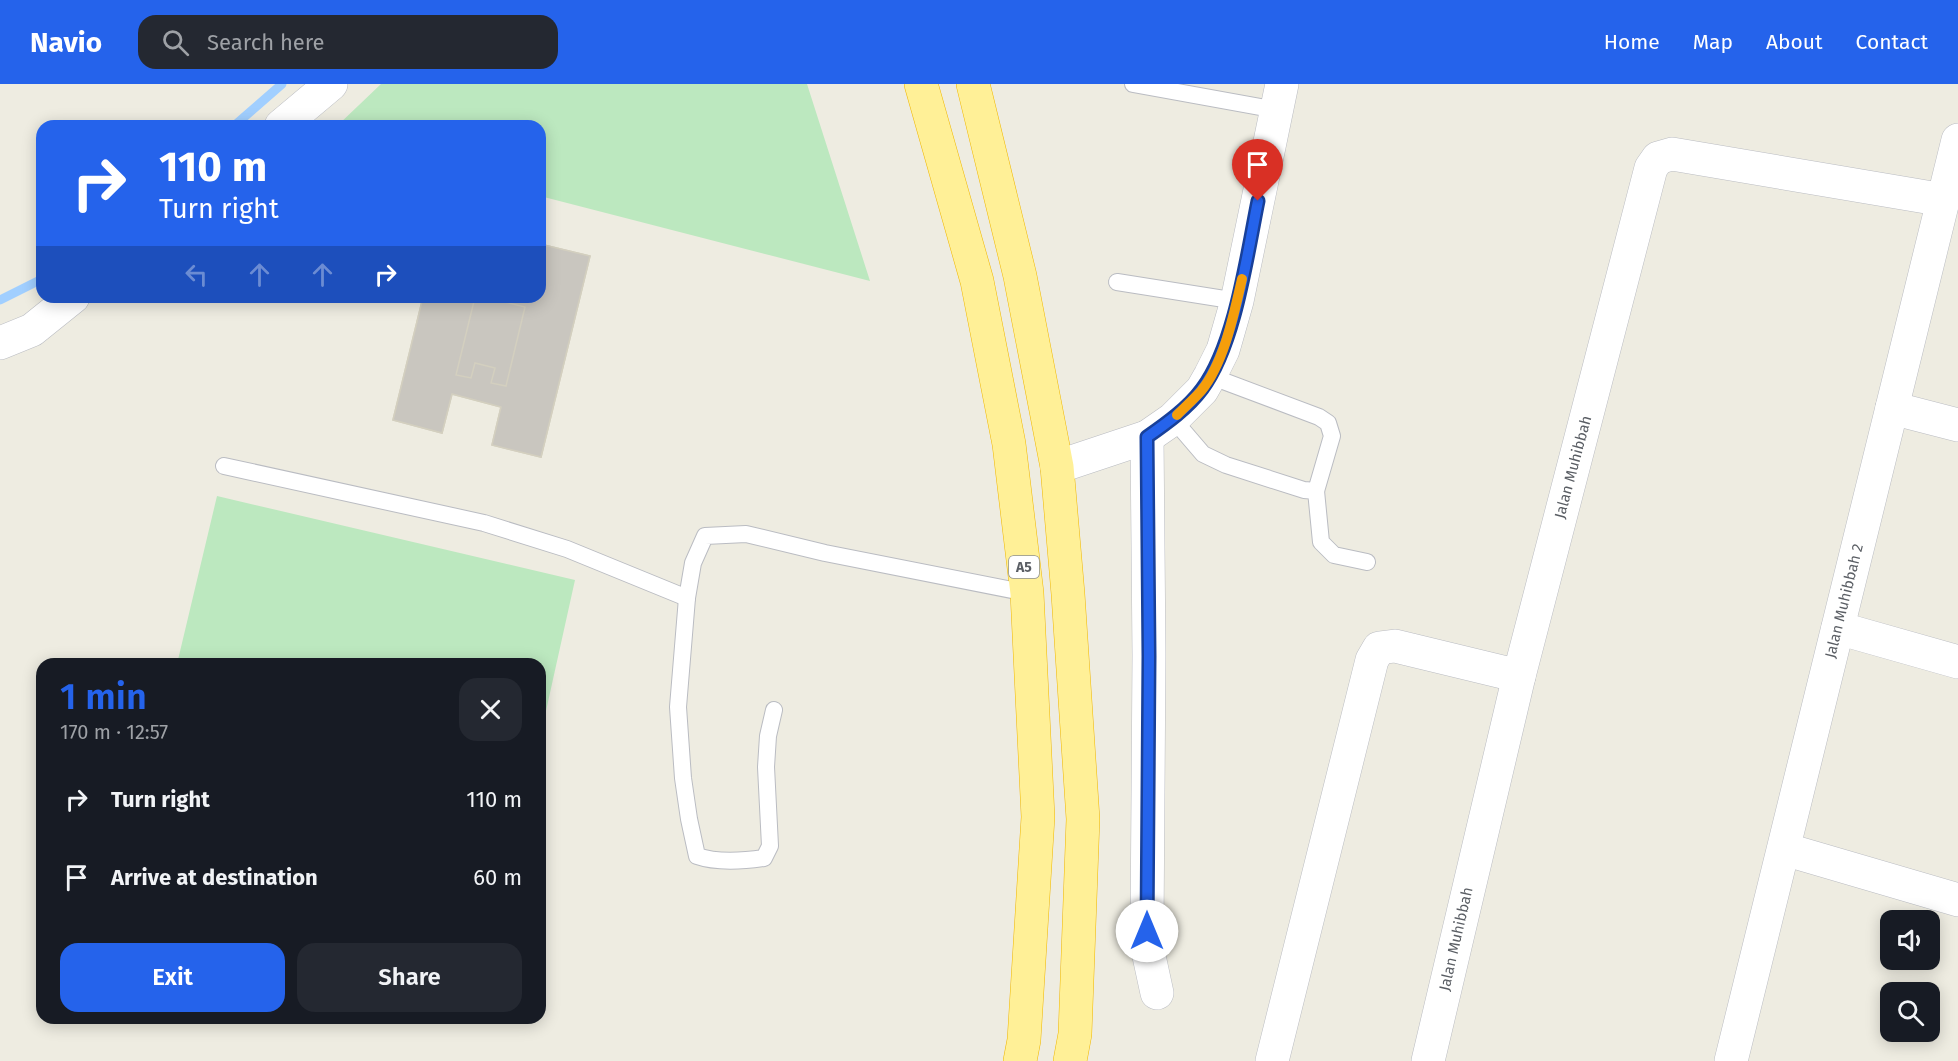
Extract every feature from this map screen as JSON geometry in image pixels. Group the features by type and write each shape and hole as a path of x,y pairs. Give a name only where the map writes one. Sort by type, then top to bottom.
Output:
{"highway":[{"name":"A5","path":"921,84 977,281 1009,444 1027,593 1038,817 1024,1040 1020,1061"},
{"path":"972,84 1020,276 1057,467 1083,819 1075,1034 1070,1061"}],"street":[{"path":"288,120 330,84"},
{"path":"1057,467 1160,428 1202,390 1223,350 1237,301 1279,97"},
{"name":"Jalan Muhibbah 2","path":"1731,1061 1892,408 1949,194 1958,140"},
{"name":"Jalan Muhibbah","path":"1428,1061 1519,676 1651,168 1658,158 1672,154 1949,194"},
{"path":"0,343 32,330 66,303"},
{"path":"1892,408 1958,425"},
{"path":"1157,993 1149,956 1147,931 1149,656 1160,428"},
{"path":"1838,628 1958,662"},
{"path":"1272,1061 1372,660 1379,648 1395,646 1519,676"},
{"path":"1784,849 1958,900"}],"lane":[{"path":"1133,84 1279,97"},
{"path":"1117,282 1237,301"},
{"path":"1210,376 1318,417 1328,423 1332,436 1316,491 1321,542 1334,555 1367,562"},
{"path":"1160,428 1226,465 1304,490 1316,491"},
{"path":"224,466 484,523 567,549 687,598"},
{"path":"774,710 768,736 766,767 771,846 764,858 751,860 708,860 697,856 688,819 678,707 687,598 693,563 705,536 746,534 825,553 1027,593"}],"green space":[{"path":"381,84 807,84 870,281 546,198 546,120 343,120"},
{"path":"217,496 575,580 546,711 546,658 178,658"}],"building":[{"path":"546,245 590,256 541,457 492,445 501,407 452,394 442,433 393,420 422,303 474,303 456,375 471,378 475,363 495,368 491,383 506,386 525,307 509,303 546,303"},
{"path":"546,245 590,256 541,457 492,445 501,407 452,394 442,433 393,420 422,303 546,303"},
{"path":"474,303 509,303 525,307 506,386 491,383 495,368 475,363 471,378 456,375"}],"waterway":[{"path":"241,120 282,84"},
{"path":"0,300 36,282"}],"slow traffic":[{"path":"1177,415 1202,390 1223,350 1242,279"}],"route":[{"path":"1147,931 1149,656 1147,437 1173,419 1202,390 1223,350 1237,301 1258,201"}]}
